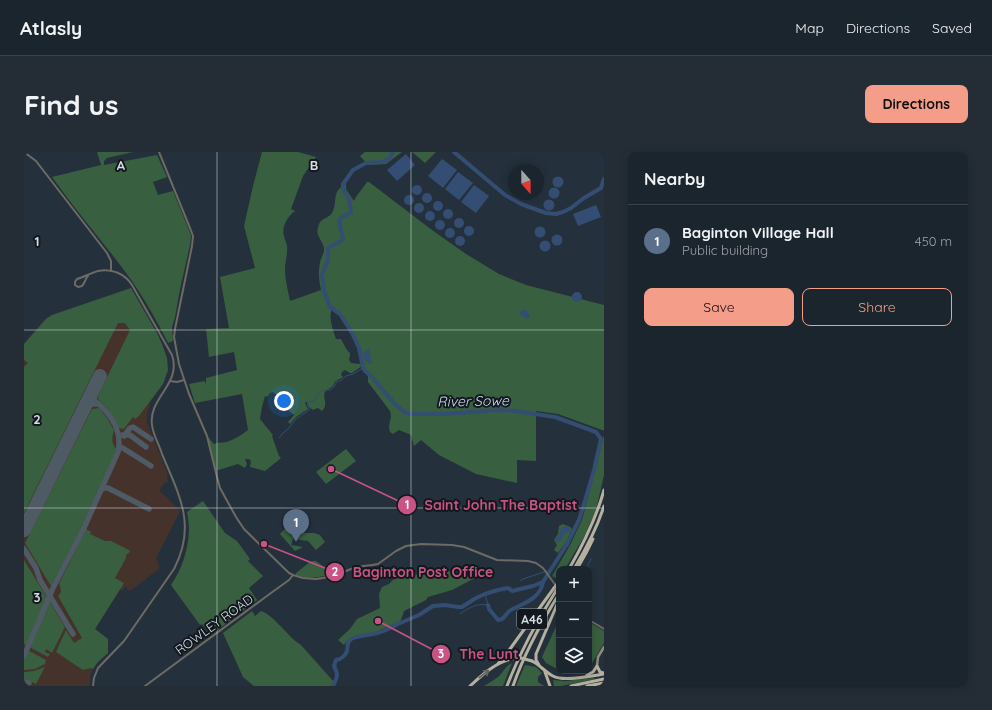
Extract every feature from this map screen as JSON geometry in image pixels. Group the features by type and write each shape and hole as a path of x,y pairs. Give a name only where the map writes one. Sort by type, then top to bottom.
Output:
{"highway":[{"path":"570,566 588,534 604,490"},
{"path":"579,566 586,553 603,512 604,506"},
{"path":"576,566 603,512"},
{"path":"507,686 524,647 556,590"},
{"name":"A46","path":"498,664 556,590"},
{"path":"513,686 527,653 556,599"},
{"name":"A46","path":"552,618 558,602"},
{"name":"A46","path":"540,667 536,660 536,654 556,609"},
{"path":"470,686 498,664 511,659 521,658 532,661 554,677 560,679 604,674"},
{"path":"583,677 593,672 597,666 604,674"},
{"path":"544,670 550,686"},
{"path":"570,686 604,679"},
{"path":"587,686 604,683"}],"main road":[{"path":"597,666 598,657 604,647"}],"street":[{"path":"24,152 36,161 107,253 111,261 111,271"},
{"path":"159,152 193,236 174,337 179,364 207,436 218,483 230,507 246,532 293,575 308,579 316,579 356,567 378,564 399,549 415,544 446,544 460,546 497,560 528,561 536,563 545,571 556,590"},
{"path":"88,276 84,282 84,285 79,287 76,286 75,280 77,278 88,276 99,271 111,271 121,274 130,281 173,358 174,371 170,381 155,406 152,414 152,422 154,432 182,506 185,526 184,545 174,569 134,628 124,641 98,668 93,686"},
{"path":"80,278 83,279 84,282"},
{"path":"170,381 177,382 184,380"},
{"name":"ROWLEY ROAD","path":"145,686 272,593 293,575"},
{"path":"592,622 604,629"}],"shaded area":[{"path":"131,288 157,333 167,358 168,370 163,384 151,401 147,415 147,422 168,475 168,482 161,487 160,491 180,511 156,558 160,568 129,591 126,586 123,590 120,590 95,629 108,639 108,653 93,669 90,678 90,686 24,686 24,344 45,319 52,315"}],"green space":[{"path":"97,152 133,152 107,158 104,161 104,165 157,155 167,177 153,182 158,195 173,191 189,230 191,236 190,245 172,327 173,341 168,343 134,284 52,177 101,165"},
{"path":"262,152 298,152 316,157 303,176 291,209 295,211 284,225 283,229 284,238 287,244 285,273 290,301 321,290 319,269 324,248 317,231 320,222 332,213 335,205 336,194 341,187 346,184 346,189 354,201 367,182 369,182 432,230 466,254 499,274 526,285 604,305 604,430 558,414 536,411 536,461 517,460 517,483 476,474 439,455 421,440 414,446 411,435 399,430 393,434 390,432 390,411 368,382 368,377 362,366 352,373 345,370 342,372 341,375 343,377 336,381 333,386 325,392 325,406 322,411 318,408 313,410 309,407 307,402 304,403 308,409 296,417 290,424 288,422 294,415 289,411 288,403 281,400 273,392 267,397 265,396 260,419 273,435 272,436 281,458 265,471 250,467 251,461 249,459 245,459 247,464 245,468 238,464 215,471 207,436 214,444 230,441 248,430 242,394 195,403 189,384 205,381 206,383 206,378 237,370 234,352 209,357 206,329 229,328 220,277 255,268 244,226","holes":["332,309 340,314 352,333 359,348 361,364 351,363 349,360 350,353 346,349 341,339 336,339 331,320"]},
{"path":"365,152 402,152 386,164 368,165 360,156"},
{"path":"412,152 436,152 425,163"},
{"path":"131,288 157,333 167,358 168,370 163,384 139,416 135,419 133,417 124,429 119,428 107,408 98,399 98,396 130,330 125,323 118,323 24,513 24,367 28,363 24,360 24,344 46,319 52,315"},
{"path":"99,408 114,430 112,440 116,449 115,453 82,527 51,586 25,543 92,409"},
{"path":"604,435 604,475 596,510 585,535 567,566 558,566 582,520"},
{"path":"346,449 356,461 326,484 316,472"},
{"path":"203,501 225,533 237,541 250,559 248,561 263,576 249,588 257,600 211,635 202,624 200,625 171,585 184,559 189,531 187,512"},
{"path":"289,524 298,533 314,533 320,535 325,542 316,550 308,541 293,539 291,545 303,547 295,551 280,534"},
{"path":"563,524 572,529 566,542 558,553 554,550 557,545 554,540 558,534 559,526"},
{"path":"86,529 91,532 90,534 105,541 111,541 129,550 130,552 126,555 126,558 115,578 124,583 95,629 108,639 108,653 93,669 83,670 56,652 66,630 74,643 82,638 58,596 61,592 59,584"},
{"path":"24,560 65,627 52,653 46,649 45,652 50,654 48,657 24,644"},
{"path":"313,561 316,561 332,574 314,578 296,575 296,573"},
{"path":"425,569 441,569 475,578 452,590 428,597 426,600 404,611 399,622 378,631 355,636 344,645 338,640 350,629 357,619 380,608 379,594 382,587 389,584 403,570 404,577 423,573"},
{"path":"556,569 556,578 552,576"},
{"path":"252,611 255,616 261,611 266,613 276,621 301,645 334,682 333,686 254,686 243,677 223,633"},
{"path":"592,624 604,631 604,643 592,663"},
{"path":"556,627 556,668 546,663 542,657"},
{"path":"24,648 46,660 45,664 35,669 24,670"},
{"path":"512,663 503,686 484,686 498,677"},
{"path":"525,665 536,667 542,673 538,677 538,682 544,686 516,686"},
{"path":"45,667 36,684 24,679 24,672 34,671"},
{"path":"596,679 561,686 554,686 553,680 565,681"}],"water":[{"path":"406,154 415,165 397,181 387,170"},
{"path":"442,159 457,170 443,188 428,176"},
{"path":"458,172 473,183 459,200 445,189"},
{"path":"558,176 562,178 564,182 562,186 558,188 554,186 552,182 554,178"},
{"path":"415,185 419,185 421,186 421,194 415,195 412,192 412,188"},
{"path":"474,185 489,196 476,213 461,202"},
{"path":"554,187 558,189 560,193 558,197 554,199 550,197 548,193 550,189"},
{"path":"425,193 429,193 431,194 431,202 425,203 422,200 422,196"},
{"path":"407,195 411,195 413,196 413,204 407,205 404,202 404,198"},
{"path":"549,199 553,201 555,205 553,209 549,211 545,209 543,205 545,201"},
{"path":"436,201 440,201 442,202 442,210 436,211 433,208 433,204"},
{"path":"417,203 421,203 423,204 423,212 417,213 414,210 414,206"},
{"path":"596,205 601,217 578,226 573,214"},
{"path":"446,209 450,209 452,210 452,218 446,219 443,216 443,212"},
{"path":"428,211 432,211 434,212 434,220 428,221 425,218 425,214"},
{"path":"457,218 461,218 463,219 463,227 457,228 454,225 454,221"},
{"path":"438,220 442,220 444,221 444,229 438,230 435,227 435,223"},
{"path":"467,226 471,226 473,227 473,235 467,236 464,233 464,229"},
{"path":"540,226 544,228 546,232 544,236 540,238 536,236 534,232 536,228"},
{"path":"448,228 452,228 454,229 454,237 448,238 445,235 445,231"},
{"path":"557,234 561,236 563,240 561,244 557,246 553,244 551,240 553,236"},
{"path":"458,236 462,236 465,241 462,246 458,246 455,243 455,239"},
{"path":"543,241 547,241 549,242 549,250 543,251 540,248 540,244"},
{"path":"577,292 582,297 577,302 572,297"},
{"path":"525,310 528,313 530,317 528,319 520,314 520,311"},
{"path":"369,349 372,363 370,364 365,360 363,353"},
{"path":"565,526 569,528 570,531 564,534 560,542 555,541 555,538 559,536 561,528"}],"waterway":[{"name":"River Sowe","path":"333,686 337,676 334,666 336,660 345,655 348,643 351,639 386,630 419,615 433,606 445,605 462,607 485,594 508,588 512,591 543,582 567,544 579,520 594,470 601,439 596,432 555,417 515,411 498,410 445,414 409,414 404,412 394,403 365,371 359,348 352,333 340,314 330,307 324,291 322,275 328,260 328,249 343,239 339,221 351,212 349,199 343,189 343,184 353,170 366,163 382,162 389,159 393,152"},
{"path":"454,152 505,195 521,204 546,213 556,214 571,208 601,188 604,179"},
{"path":"279,438 296,419 309,410 307,403 315,400 319,393 330,390 334,387 337,381 340,381 346,376 363,368"},
{"name":"River Sowe","path":"567,544 571,547"},
{"path":"588,566 591,559"},
{"path":"520,581 550,570"},
{"path":"488,605 489,609 498,620 502,619 510,611 531,600 539,593 543,582"},
{"path":"460,614 473,606 488,605 485,594"}],"taxiway":[{"path":"24,656 53,588 84,528 118,452 119,439 116,428 110,417 93,399 92,393"},
{"path":"83,410 91,404 99,404"},
{"path":"124,436 130,428 133,427 151,439"},
{"path":"122,435 130,435 146,447"},
{"path":"119,449 120,447 123,448 151,466"},
{"path":"101,490 108,488 149,509"},
{"path":"24,549 36,568 40,580 73,634"},
{"path":"24,681 29,683 27,686"}],"runway":[{"path":"24,530 100,376"}],"place":[{"name":"Saint John The Baptist","path":"331,469"},
{"name":"Baginton Village Hall","path":"296,542"},
{"name":"Baginton Post Office","path":"264,544"},
{"name":"The Lunt","path":"378,621"}]}
